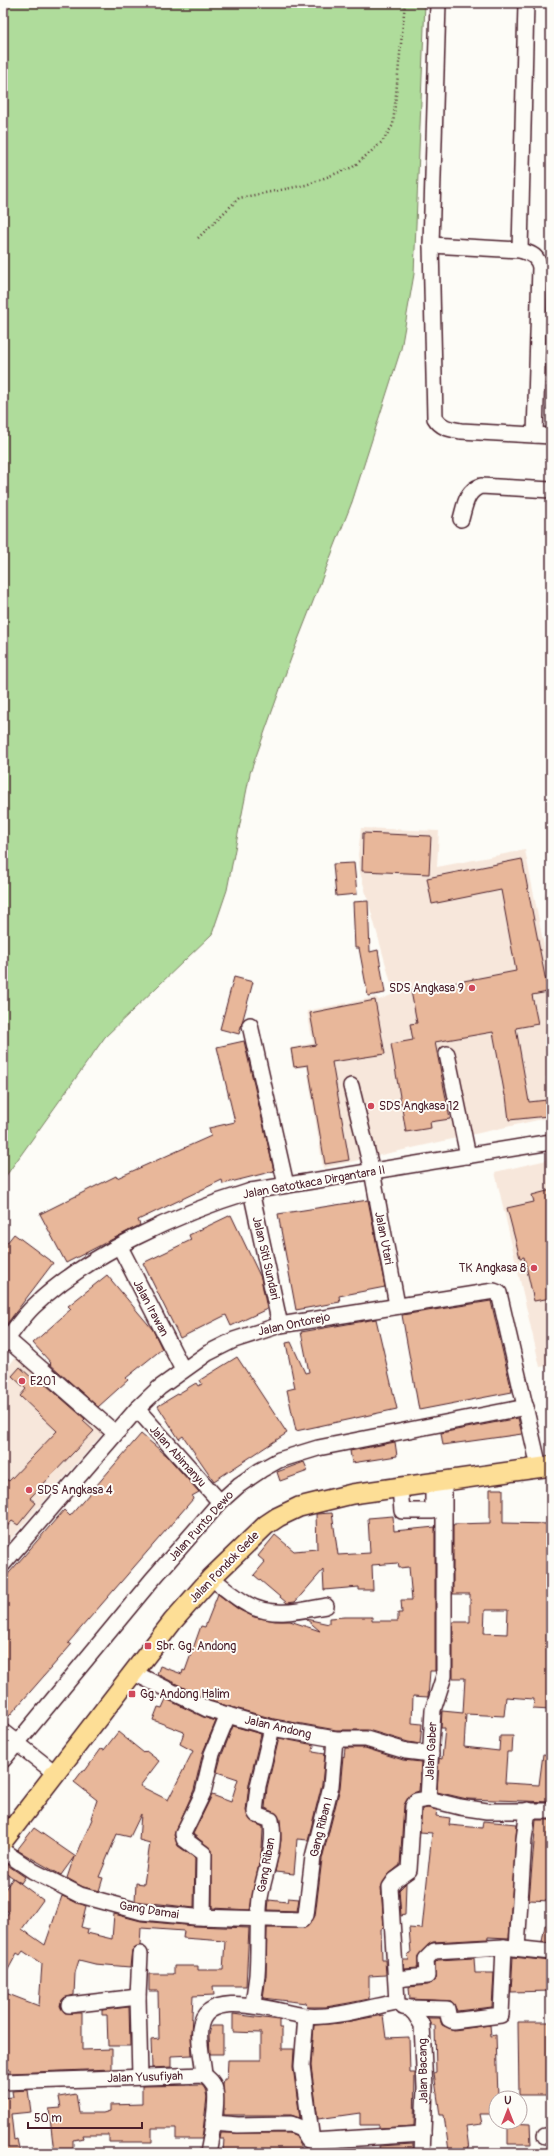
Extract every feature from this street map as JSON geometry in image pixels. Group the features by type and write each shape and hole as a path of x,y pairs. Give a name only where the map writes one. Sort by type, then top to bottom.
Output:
{"main road":[{"name":"Jalan Pondok Gede","path":"3,1842 132,1672 211,1578 256,1534 278,1517 299,1507 325,1500 545,1466"}],"street":[{"path":"438,3 431,245 435,418 438,424 461,431 551,436"},
{"path":"520,250 526,3"},
{"path":"431,245 520,250 532,254 538,258 540,267 534,435"},
{"path":"461,519 468,494 473,489 481,486 551,490"},
{"path":"250,1025 286,1185"},
{"path":"447,1054 468,1156"},
{"name":"Jalan Utari","path":"350,1086 372,1171 397,1305"},
{"name":"Jalan Gatotkaca Dirgantara II","path":"5,1342 32,1308 53,1289 76,1272 172,1220 208,1204 251,1191 551,1142"},
{"name":"Jalan Siti Sundari","path":"251,1191 280,1324"},
{"name":"Jalan Irawan","path":"120,1247 183,1370"},
{"name":"Jalan Ontorejo","path":"3,1564 115,1433 159,1388 208,1353 234,1340 280,1324 494,1291 499,1293 526,1407 545,1466"},
{"path":"5,1342 115,1433"},
{"name":"Jalan Punto Dewo","path":"3,1760 220,1502 239,1485 261,1470 298,1453 526,1407"},
{"name":"Jalan Abimanyu","path":"137,1409 220,1502"},
{"path":"400,1488 402,1511 433,1511 439,1482"},
{"name":"Jalan Gaber","path":"428,1799 433,1710 444,1676 439,1482"},
{"path":"211,1578 246,1603 270,1611 293,1613 326,1606"},
{"name":"Jalan Andong","path":"132,1672 207,1709 272,1728 336,1739 366,1740 406,1751 431,1754"},
{"path":"204,1917 204,1854 184,1839 183,1834 203,1793 212,1754 228,1715"},
{"name":"Gang Riban","path":"259,1918 260,1898 273,1827 271,1820 257,1815 255,1812 258,1786 272,1728"},
{"path":"3,1732 55,1773"},
{"name":"Gang Riban I","path":"306,1915 313,1857 331,1786 336,1739"},
{"path":"403,2005 396,1979 390,1887 395,1880 409,1870 413,1806 416,1801 428,1799 460,1807 487,1811 551,1811"},
{"path":"208,2153 216,2090 212,2082 204,2075 200,2030 203,2019 210,2012 220,2007 240,2003 306,2016 403,2005 447,2008 449,2019 453,2021 501,2015 528,1810"},
{"name":"Gang Damai","path":"3,1850 33,1871 80,1895 142,1912 204,1917 302,1920 306,1915"},
{"path":"253,2005 257,1974 259,1918"},
{"path":"396,1979 427,1976 426,1959 434,1951 510,1948 551,1952"},
{"path":"140,1954 138,1997 140,2077"},
{"path":"69,2005 138,1997"},
{"name":"Jalan Bacang","path":"403,2005 422,2025 425,2088 422,2153"},
{"path":"306,2016 302,2066 310,2144"},
{"name":"Jalan Yusufiyah","path":"3,2082 204,2075"},
{"path":"213,2123 238,2125 291,2124 300,2128 310,2144"},
{"path":"310,2144 423,2134"}],"path":[{"path":"198,238 239,198 306,185 353,167 382,142 393,124 405,3"}],"shaded area":[{"name":"SDS Angkasa 9","path":"361,828 439,831 437,867 525,850 551,982 551,1075 545,1077 551,1103 551,1117 323,1168 307,1067 293,1068 290,1048 313,1043 307,1011 376,997 379,1000 394,994 360,872 358,855"},
{"name":"TK Angkasa 8","path":"551,1159 551,1365 540,1367 495,1172"},
{"name":"SDS Angkasa 4","path":"20,1352 105,1431 3,1548 3,1373"}],"green space":[{"path":"3,3 425,3 414,274 401,349 352,502 294,650 250,773 227,890 212,934 105,1037 3,1180"}],"building":[{"path":"363,833 431,836 429,874 362,871"},
{"path":"522,859 548,992 532,995 538,1024 516,1028 529,1102 547,1100 548,1116 509,1120 506,1096 493,1032 435,1042 450,1119 430,1122 431,1128 406,1132 391,1044 413,1040 410,1024 417,1023 411,991 516,971 501,890 432,904 427,878"},
{"path":"354,863 357,894 336,896 333,864"},
{"path":"368,901 370,952 378,950 385,993 368,996 359,948 355,948 353,902"},
{"path":"234,977 253,982 239,1034 220,1029"},
{"path":"375,1000 385,1054 332,1062 349,1160 325,1164 308,1065 294,1067 291,1049 316,1045 310,1013"},
{"path":"244,1041 274,1171 223,1184 222,1180 138,1220 140,1225 66,1263 40,1214 116,1176 117,1178 211,1136 209,1128 235,1122 217,1047"},
{"path":"551,1190 551,1258 548,1259 551,1275 551,1298 534,1301 524,1257 520,1258 507,1208 534,1202 532,1195"},
{"path":"368,1200 385,1287 339,1296 340,1302 296,1310 278,1214"},
{"path":"231,1215 261,1278 267,1309 231,1326 226,1315 180,1338 143,1263 191,1240 189,1235"},
{"path":"14,1234 53,1263 3,1329 3,1248"},
{"path":"107,1275 153,1330 162,1349 126,1378 128,1380 98,1407 50,1364 51,1363 33,1343 71,1309 68,1306"},
{"path":"491,1301 512,1392 419,1410 402,1315"},
{"path":"376,1319 397,1409 296,1431 287,1390 295,1388 286,1343 291,1342 305,1373 309,1372 301,1332"},
{"path":"237,1357 287,1433 214,1481 183,1436 179,1439 158,1406 196,1383 198,1386 202,1384 200,1380"},
{"path":"20,1367 34,1380 37,1377 85,1419 83,1421 94,1431 30,1498 36,1503 18,1525 12,1521 3,1531 3,1477 9,1481 57,1431 20,1396 26,1389 12,1376"},
{"path":"518,1418 522,1434 443,1445 441,1433"},
{"path":"141,1434 166,1455 199,1492 192,1496 193,1499 68,1643 71,1645 3,1723 3,1580 64,1510 70,1516"},
{"path":"395,1442 397,1456 352,1463 350,1451"},
{"path":"304,1462 308,1471 280,1481 277,1472"},
{"path":"490,1489 503,1489 503,1523 551,1524 551,1710 533,1709 534,1699 506,1697 504,1716 466,1714 464,1747 499,1751 500,1736 513,1736 512,1752 507,1752 505,1783 539,1785 543,1754 551,1755 551,1802 467,1799 437,1792 439,1758 442,1759 445,1728 441,1728 442,1711 463,1713 465,1678 453,1678 453,1622 470,1622 470,1594 453,1594 453,1526 454,1524 490,1523","holes":["485,1610 508,1610 507,1634 484,1633"]},
{"path":"332,1513 338,1555 370,1553 368,1518 393,1516 394,1531 435,1527 435,1671 430,1671 428,1697 413,1696 412,1723 422,1724 420,1744 368,1730 336,1730 274,1719 210,1701 157,1674 160,1666 182,1674 183,1670 185,1671 201,1626 205,1627 218,1594 238,1609 254,1617 275,1621 290,1621 320,1631 306,1619 329,1624 329,1618 345,1617 372,1617 372,1621 398,1621 398,1613 402,1613 401,1600 412,1600 409,1567 399,1568 398,1563 372,1565 373,1590 359,1590 359,1587 324,1590 323,1570 295,1602 287,1603 254,1575 265,1562 258,1556 275,1535 294,1551 317,1549 316,1514"},
{"path":"166,1699 203,1717 216,1721 203,1752 194,1790 174,1835 178,1846 195,1858 194,1908 135,1901 136,1883 144,1884 150,1843 139,1840 141,1814 130,1837 117,1834 99,1877 103,1878 99,1891 83,1887 67,1878 74,1857 61,1875 17,1850 34,1828 76,1857 92,1819 91,1818 97,1800 74,1782 83,1770 85,1771 101,1749 104,1750 118,1732 144,1753 146,1751 159,1761 140,1786 168,1800 193,1751 180,1744 184,1732 153,1720 158,1707 162,1708"},
{"path":"233,1726 261,1734 249,1784 246,1811 250,1820 263,1827 262,1848 250,1910 212,1908 212,1850 193,1834 212,1795 231,1802 238,1779 217,1772"},
{"path":"279,1738 314,1745 313,1752 325,1754 322,1784 308,1840 297,1839 294,1874 275,1872 281,1840 280,1819 274,1812 265,1808 267,1788"},
{"path":"345,1748 365,1748 403,1760 421,1762 419,1791 411,1794 404,1805 400,1865 388,1875 381,1887 384,1928 381,1929 382,1960 385,1960 386,1975 369,1976 369,1999 349,2003 326,2007 307,2007 306,2003 263,1998 266,1976 267,1928 305,1928 315,1916 322,1859 340,1788"},
{"path":"428,1808 437,1810 436,1816 450,1818 449,1825 482,1828 483,1821 517,1824 509,1938 488,1937 488,1939 433,1942 428,1945 418,1956 418,1968 404,1969 403,1960 409,1960 408,1954 411,1953 409,1928 422,1929 432,1833 420,1832 422,1809"},
{"path":"536,1820 551,1820 551,1901 529,1900"},
{"path":"3,1862 25,1877 21,1883 3,1871"},
{"path":"13,1878 43,1900 22,1929 45,1945 62,1896 86,1906 81,1927 88,1929 87,1933 112,1939 114,1914 141,1921 195,1926 249,1928 246,1986 213,1986 214,1995 193,1996 191,2034 192,2055 171,2056 171,2067 152,2068 151,2040 159,2039 158,1991 149,1991 149,1974 174,1974 174,1966 198,1966 198,1970 223,1970 225,1941 183,1938 184,1931 141,1928 140,1945 132,1950 130,1967 95,1964 79,1960 75,1973 74,1995 64,1998 60,2006 65,2013 82,2013 82,2050 112,2049 112,2069 10,2073 10,2069 3,2071 3,1992 39,2006 42,1964 23,1951 20,1955 17,1953 3,1979 3,1920 9,1912 3,1908 3,1892"},
{"path":"406,1883 405,1915 401,1916 399,1890"},
{"path":"288,1898 299,1899 297,1911 268,1910 269,1900 287,1902"},
{"path":"545,1925 551,1926 551,1943 542,1942"},
{"path":"513,1957 551,1961 551,1991 511,1992"},
{"path":"474,1958 475,1973 494,1973 492,2007 457,2011 451,2001 410,1999 409,1987 428,1985 435,1980 435,1963 438,1960"},
{"path":"129,2007 130,2046 108,2046 107,2015 102,2015 102,2010"},
{"path":"233,2014 279,2020 279,2028 282,2028 282,2049 294,2049 293,2067 300,2118 291,2115 224,2115 223,2085 224,2079 227,2079 228,2060 261,2060 261,2033 233,2032"},
{"path":"383,2015 386,2038 409,2037 410,2073 415,2073 414,2126 379,2128 379,2125 360,2125 360,2113 318,2119 311,2066 314,2025 340,2023"},
{"path":"428,2018 440,2018 442,2025 454,2030 490,2025 491,2036 496,2035 498,2090 488,2090 488,2114 480,2114 482,2124 466,2126 469,2149 449,2151 444,2115 440,2115 434,2073 436,2072 435,2025 431,2025"},
{"path":"518,2022 551,2022 551,2095 528,2095 528,2090 519,2090"},
{"path":"211,2026 223,2026 223,2054 210,2054 209,2035"},
{"path":"202,2085 205,2089 207,2097 202,2139 176,2139 176,2128 152,2128 152,2142 109,2142 109,2135 83,2135 84,2138 73,2140 73,2153 54,2153 49,2109 61,2108 59,2097 76,2094 79,2113 103,2113 110,2111 110,2105 142,2104 142,2086"},
{"path":"28,2090 31,2112 11,2114 14,2140 17,2139 20,2153 3,2153 3,2098 13,2097 12,2091"},
{"path":"528,2124 530,2124 531,2144 508,2144 508,2130 528,2130"},
{"path":"221,2133 289,2133 295,2135 301,2146 301,2150 277,2149 276,2153 223,2153 224,2139 220,2139"},
{"path":"413,2144 413,2153 380,2153 379,2146"},
{"path":"351,2148 352,2153 309,2153 309,2150"}],"place":[{"name":"SDS Angkasa 9","path":"472,988"},
{"name":"SDS Angkasa 12","path":"371,1106"},
{"name":"TK Angkasa 8","path":"534,1268"},
{"name":"E201","path":"22,1381"},
{"name":"SDS Angkasa 4","path":"29,1490"},
{"name":"Sbr. Gg. Andong","path":"148,1646"},
{"name":"Gg. Andong Halim","path":"132,1694"}]}
